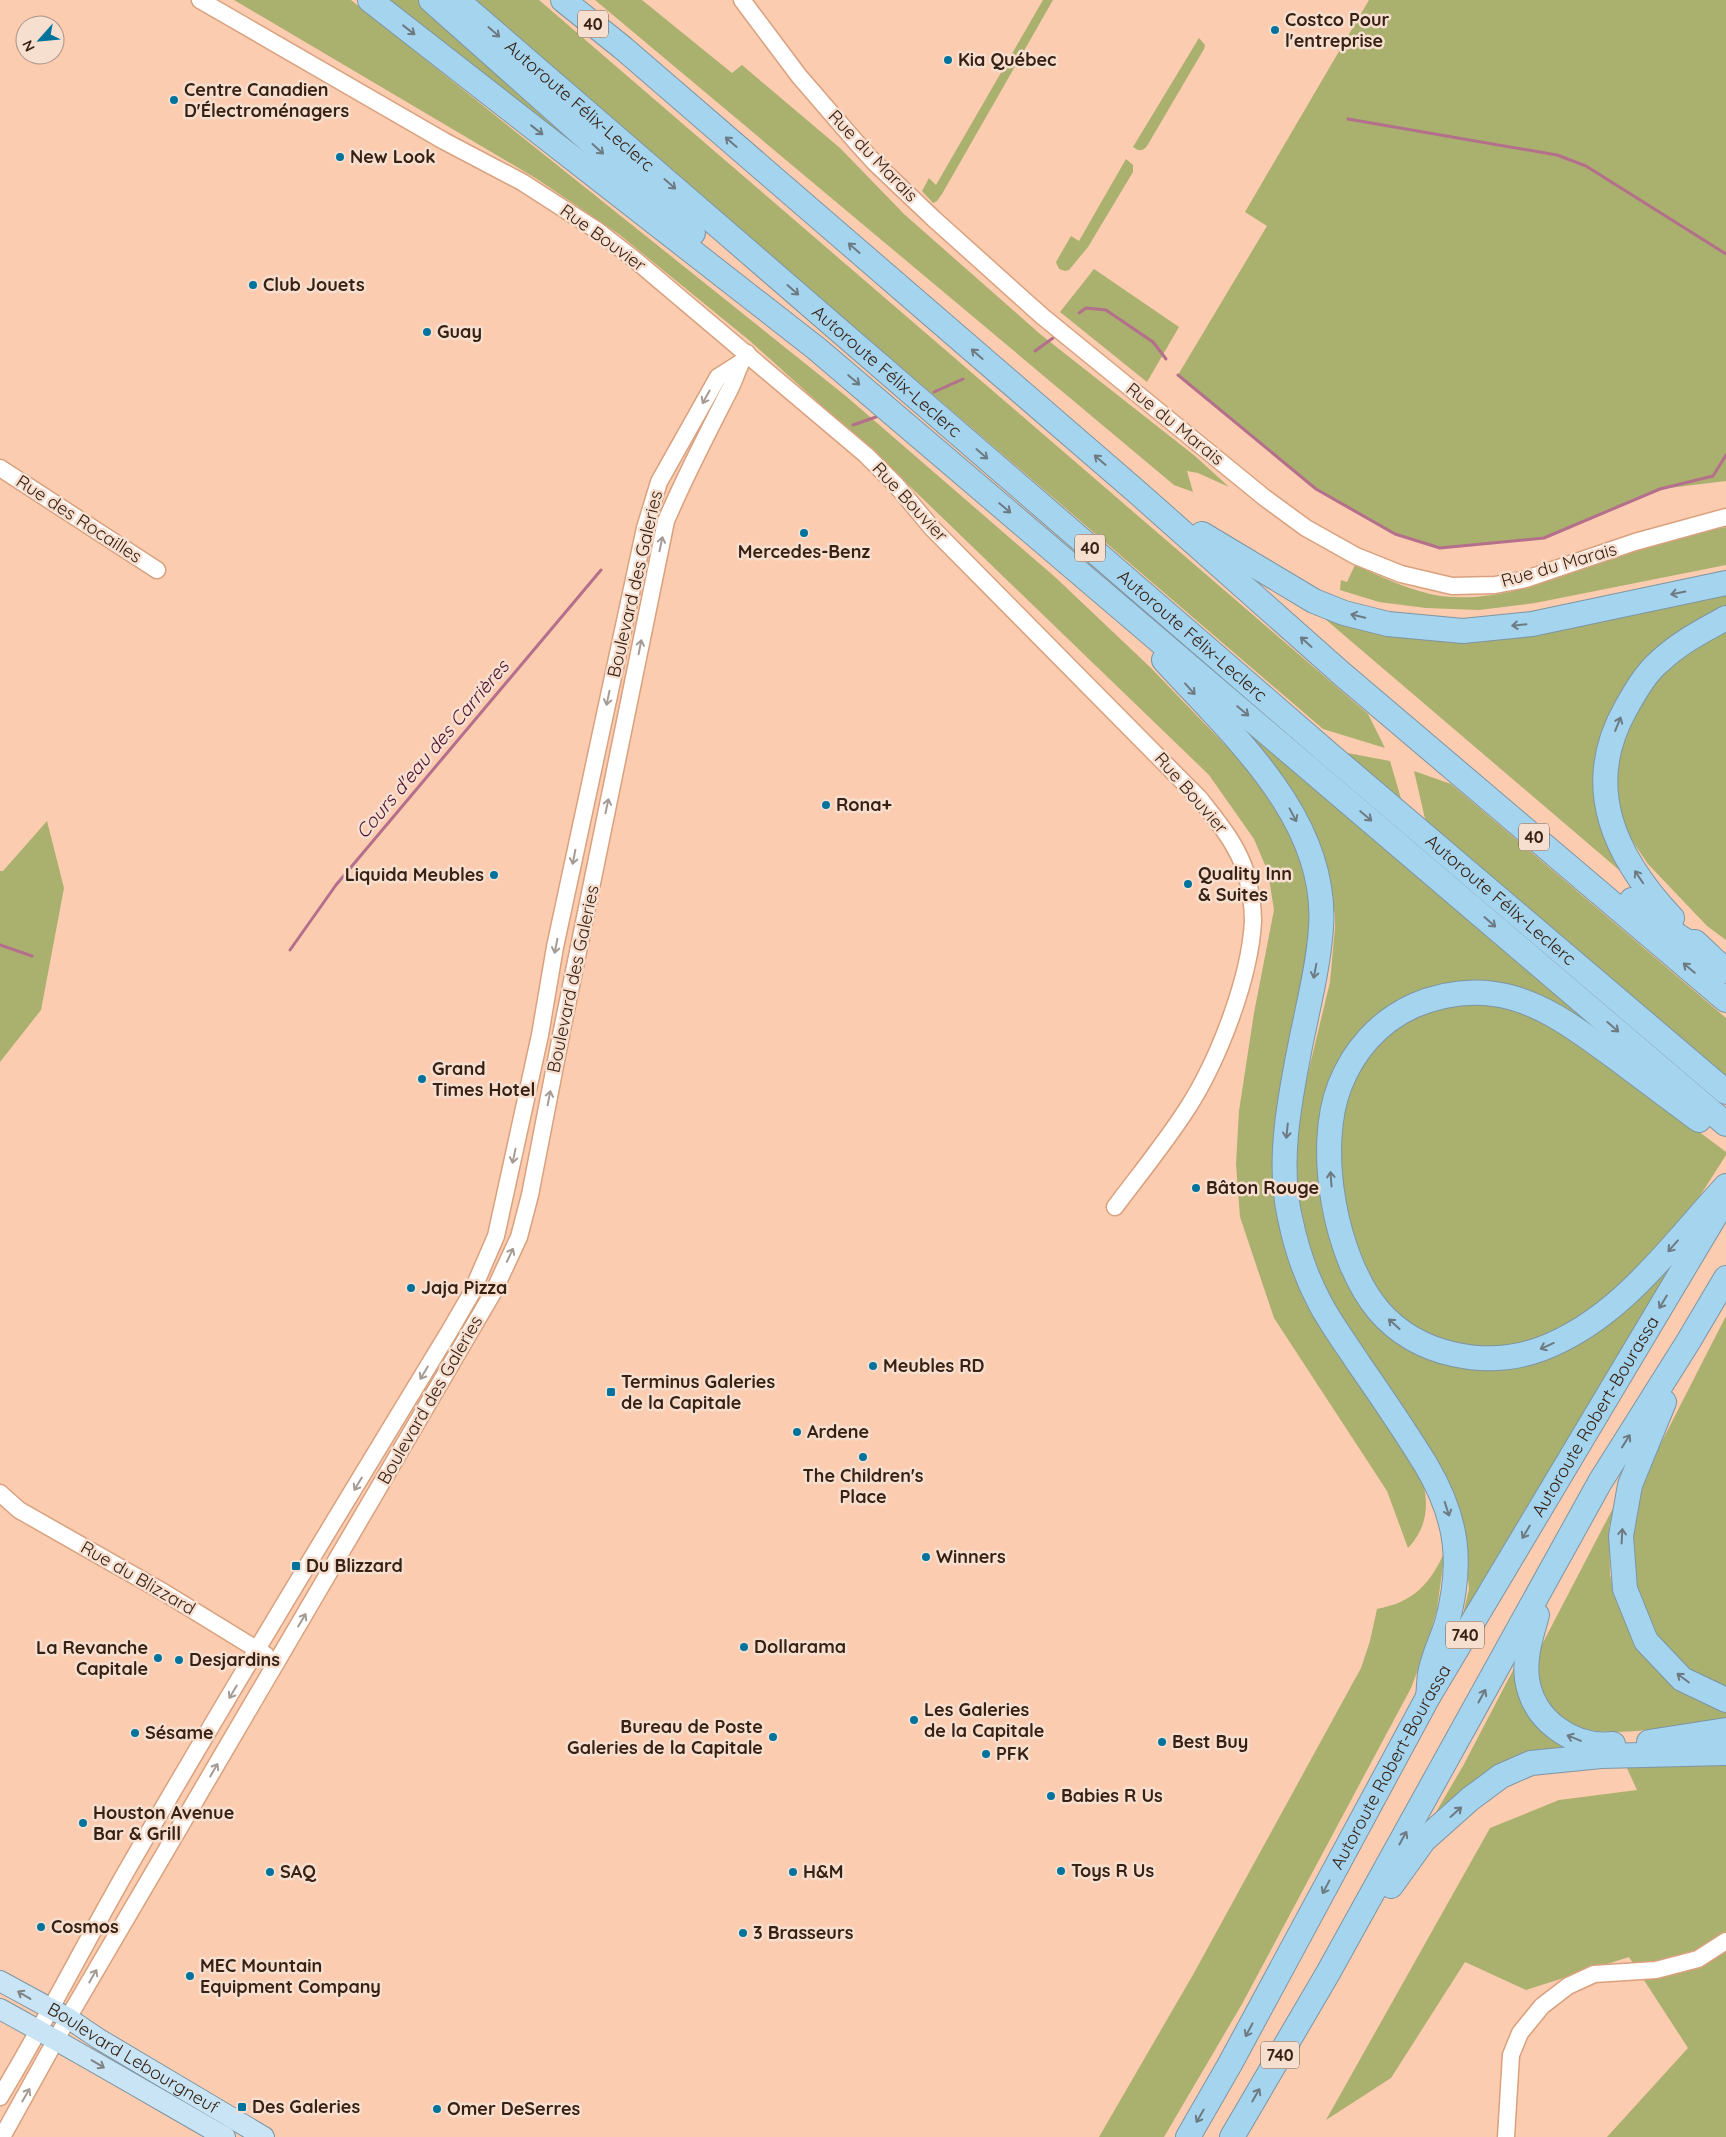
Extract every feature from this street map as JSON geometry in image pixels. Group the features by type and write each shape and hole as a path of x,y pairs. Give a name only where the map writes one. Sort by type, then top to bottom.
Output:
{"highway":[{"path":"370,0 817,349 1726,1124"},
{"path":"431,0 756,290 817,349"},
{"name":"Autoroute Félix-Leclerc","path":"457,0 1329,754 1726,1092"},
{"name":"40","path":"563,0 623,48 1137,492 1342,674 1726,1000"},
{"path":"1137,492 1232,553 1314,601 1344,613 1388,624 1463,631 1532,624 1726,584"},
{"path":"1099,588 1260,766 1283,796 1310,853 1319,881 1322,926 1319,953 1290,1098 1284,1156 1290,1217 1304,1266 1320,1302 1441,1490 1454,1530 1457,1561 1454,1591 1447,1624 1430,1673 1428,1697"},
{"path":"1726,618 1693,636 1658,662 1642,683 1618,722 1605,767 1607,810 1623,852 1653,897 1705,953 1726,971"},
{"path":"1342,674 1678,936 1705,953"},
{"path":"1726,1132 1707,1126 1574,1027 1517,999 1494,994 1463,992 1434,997 1399,1013 1367,1038 1352,1060 1339,1086 1333,1112 1330,1146 1334,1211 1352,1267 1364,1289 1380,1312 1401,1330 1427,1346 1448,1353 1477,1358 1505,1358 1540,1349 1596,1319 1626,1294 1715,1207 1726,1186"},
{"name":"Autoroute Robert-Bourassa","path":"1188,2137 1230,2064 1428,1697 1715,1207"},
{"name":"740","path":"1232,2137 1328,1972 1600,1482 1726,1278"},
{"path":"1688,1342 1630,1485 1621,1536 1625,1589 1646,1641 1682,1679 1726,1700"},
{"path":"1545,1584 1529,1644 1527,1678 1533,1698 1540,1711 1556,1728 1570,1737 1587,1743 1606,1745 1726,1730"},
{"path":"1328,1972 1424,1840 1470,1799 1501,1776 1531,1763 1601,1756 1726,1753"}],"main road":[{"name":"Boulevard Lebourgneuf","path":"0,1981 48,2009 68,2018 99,2039 264,2137"},
{"name":"Boulevard Lebourgneuf","path":"0,2009 55,2041 79,2052 149,2095 225,2137"}],"street":[{"name":"Rue Bouvier","path":"200,0 444,141 522,182 598,231 743,358 866,455 896,485 932,528 1200,799 1226,831 1237,850 1249,887 1253,920 1249,950 1226,1030 1215,1059 1187,1109 1115,1207"},
{"name":"Rue du Marais","path":"742,0 799,76 856,142 934,219 1042,316 1265,498 1306,528 1356,556 1401,574 1452,586 1495,585 1526,578 1635,542 1726,517"},
{"name":"Boulevard des Galeries","path":"0,2097 131,1863 471,1294 496,1236 540,1035 556,947 645,528 659,482 718,377 743,358"},
{"name":"Boulevard des Galeries","path":"2,2137 68,2018 494,1291 519,1237 530,1195 666,521 691,464 732,385 743,358"},
{"name":"Rue des Rocailles","path":"0,468 157,570"},
{"name":"Rue du Blizzard","path":"0,1493 19,1510 165,1593 277,1662"},
{"path":"1506,2137 1511,2055 1520,2032 1542,2006 1568,1986 1594,1974 1656,1970 1698,1959 1726,1941"}],"green space":[{"path":"234,0 351,0 847,397 1055,577 1151,668 1256,777 1285,821 1301,859 1309,882 1312,924 1283,1230 1421,1474 1426,1503 1425,1513 1420,1531 1408,1548 1387,1491 1274,1318 1240,1217 1236,1164 1239,1111 1254,1013 1274,910 1268,872 1254,839 1209,775 893,470 750,341 620,235 537,179"},
{"path":"387,0 418,0 628,193"},
{"path":"469,0 539,0 1368,714 1385,748 1323,729 824,301"},
{"path":"595,0 642,0 732,73 742,65 840,148 904,214 1040,334 1195,456 1229,487 1198,473 1187,471 1193,492 1174,485"},
{"path":"1043,0 1053,0 942,194 933,203 922,191 929,178 936,185"},
{"path":"1369,0 1726,0 1726,481 1660,489 1544,538 1440,548 1395,534 1316,489 1178,375 1267,226 1245,212"},
{"path":"1199,38 1205,45 1204,49 1147,146 1142,150 1133,147"},
{"path":"1126,159 1133,165 1133,172 1088,247 1069,270 1059,269 1056,262 1071,236 1079,241"},
{"path":"1094,269 1179,327 1147,382 1060,312"},
{"path":"1726,527 1726,565 1535,603 1479,610 1426,608 1379,602 1340,590 1341,580 1347,582 1355,565 1386,579 1429,594 1461,597 1503,593 1543,583 1664,542"},
{"path":"1726,595 1726,610 1704,620 1603,740 1625,875 1311,607 1533,634"},
{"path":"1726,627 1726,940 1707,926 1648,864 1625,830 1614,763 1640,697 1672,662"},
{"path":"1197,682 1593,1027 1489,985 1360,1037 1321,1147 1372,1315 1478,1367 1540,1362 1601,1327 1679,1257 1460,1627 1469,1589 1464,1535 1317,1283 1298,1214 1293,1152 1302,1098 1330,982 1335,927 1335,915 1326,871"},
{"path":"1342,752 1390,761 1402,802"},
{"path":"1414,771 1451,784 1726,1018 1726,1079 1426,823"},
{"path":"47,821 64,888 41,1010 0,1062 0,871 3,871"},
{"path":"1496,1002 1565,1031 1726,1152 1726,1155 1689,1213 1626,1283 1597,1306 1531,1345 1475,1350 1412,1332 1372,1289 1343,1214 1339,1124 1351,1078 1370,1046 1421,1008"},
{"path":"1726,1316 1726,1692 1689,1671 1660,1643 1644,1615 1629,1557 1639,1497 1659,1447"},
{"path":"1624,1487 1609,1526 1610,1575 1617,1603 1634,1639 1652,1665 1687,1691 1726,1708 1726,1718 1645,1730 1602,1732 1583,1729 1568,1723 1554,1710 1544,1694 1536,1656"},
{"path":"1445,1551 1437,1609 1427,1646 1411,1688 1242,2004 1164,2137 1099,2137 1194,1973 1361,1668 1370,1641 1377,1609 1401,1602 1419,1590 1433,1573"},
{"path":"1520,1657 1568,1747 1440,1815 1436,1812 1463,1766"},
{"path":"1626,1766 1726,1766 1726,2137 1607,2137 1688,2048 1629,1957 1526,1990 1465,1962 1391,2078 1326,2120 1490,1828 1559,1800 1637,1790"}],"waterway":[{"path":"1348,119 1557,155 1586,166 1726,254"},
{"name":"Cours d'eau des Carrières","path":"1079,313 1086,308 1106,310 1153,342 1166,359"},
{"name":"Cours d'eau des Carrières","path":"1035,351 1053,338"},
{"name":"Cours d'eau des Carrières","path":"1178,375 1316,489 1395,534 1440,548 1544,538 1660,489 1713,476 1726,455"},
{"name":"Cours d'eau des Carrières","path":"934,392 963,379"},
{"name":"Cours d'eau des Carrières","path":"853,425 876,417"},
{"name":"Cours d'eau des Carrières","path":"290,950 336,885 601,570"},
{"name":"Cours d'eau des Carrières","path":"0,945 32,956"}],"place":[{"name":"Costco Pour l'entreprise","path":"1275,30"},
{"name":"Kia Québec","path":"948,60"},
{"name":"Centre Canadien D'Électroménagers","path":"174,100"},
{"name":"New Look","path":"340,157"},
{"name":"Club Jouets","path":"253,285"},
{"name":"Guay","path":"427,332"},
{"name":"Mercedes-Benz","path":"804,533"},
{"name":"Rona+","path":"826,805"},
{"name":"Liquida Meubles","path":"494,875"},
{"name":"Quality Inn & Suites","path":"1188,884"},
{"name":"Grand Times Hotel","path":"422,1079"},
{"name":"Bâton Rouge","path":"1196,1188"},
{"name":"Jaja Pizza","path":"411,1288"},
{"name":"Meubles RD","path":"873,1366"},
{"name":"Terminus Galeries de la Capitale","path":"611,1392"},
{"name":"Ardene","path":"797,1432"},
{"name":"The Children's Place","path":"863,1457"},
{"name":"Winners","path":"926,1557"},
{"name":"Du Blizzard","path":"296,1566"},
{"name":"Dollarama","path":"744,1647"},
{"name":"La Revanche Capitale","path":"158,1658"},
{"name":"Desjardins","path":"179,1660"},
{"name":"Les Galeries de la Capitale","path":"914,1720"},
{"name":"Sésame","path":"135,1733"},
{"name":"Bureau de Poste Galeries de la Capitale","path":"773,1737"},
{"name":"Best Buy","path":"1162,1742"},
{"name":"PFK","path":"986,1754"},
{"name":"Babies R Us","path":"1051,1796"},
{"name":"Houston Avenue Bar & Grill","path":"83,1823"},
{"name":"Toys R Us","path":"1061,1871"},
{"name":"SAQ","path":"270,1872"},
{"name":"H&M","path":"793,1872"},
{"name":"Cosmos","path":"41,1927"},
{"name":"3 Brasseurs","path":"743,1933"},
{"name":"MEC Mountain Equipment Company","path":"190,1976"},
{"name":"Des Galeries","path":"242,2107"},
{"name":"Omer DeSerres","path":"437,2109"}]}
